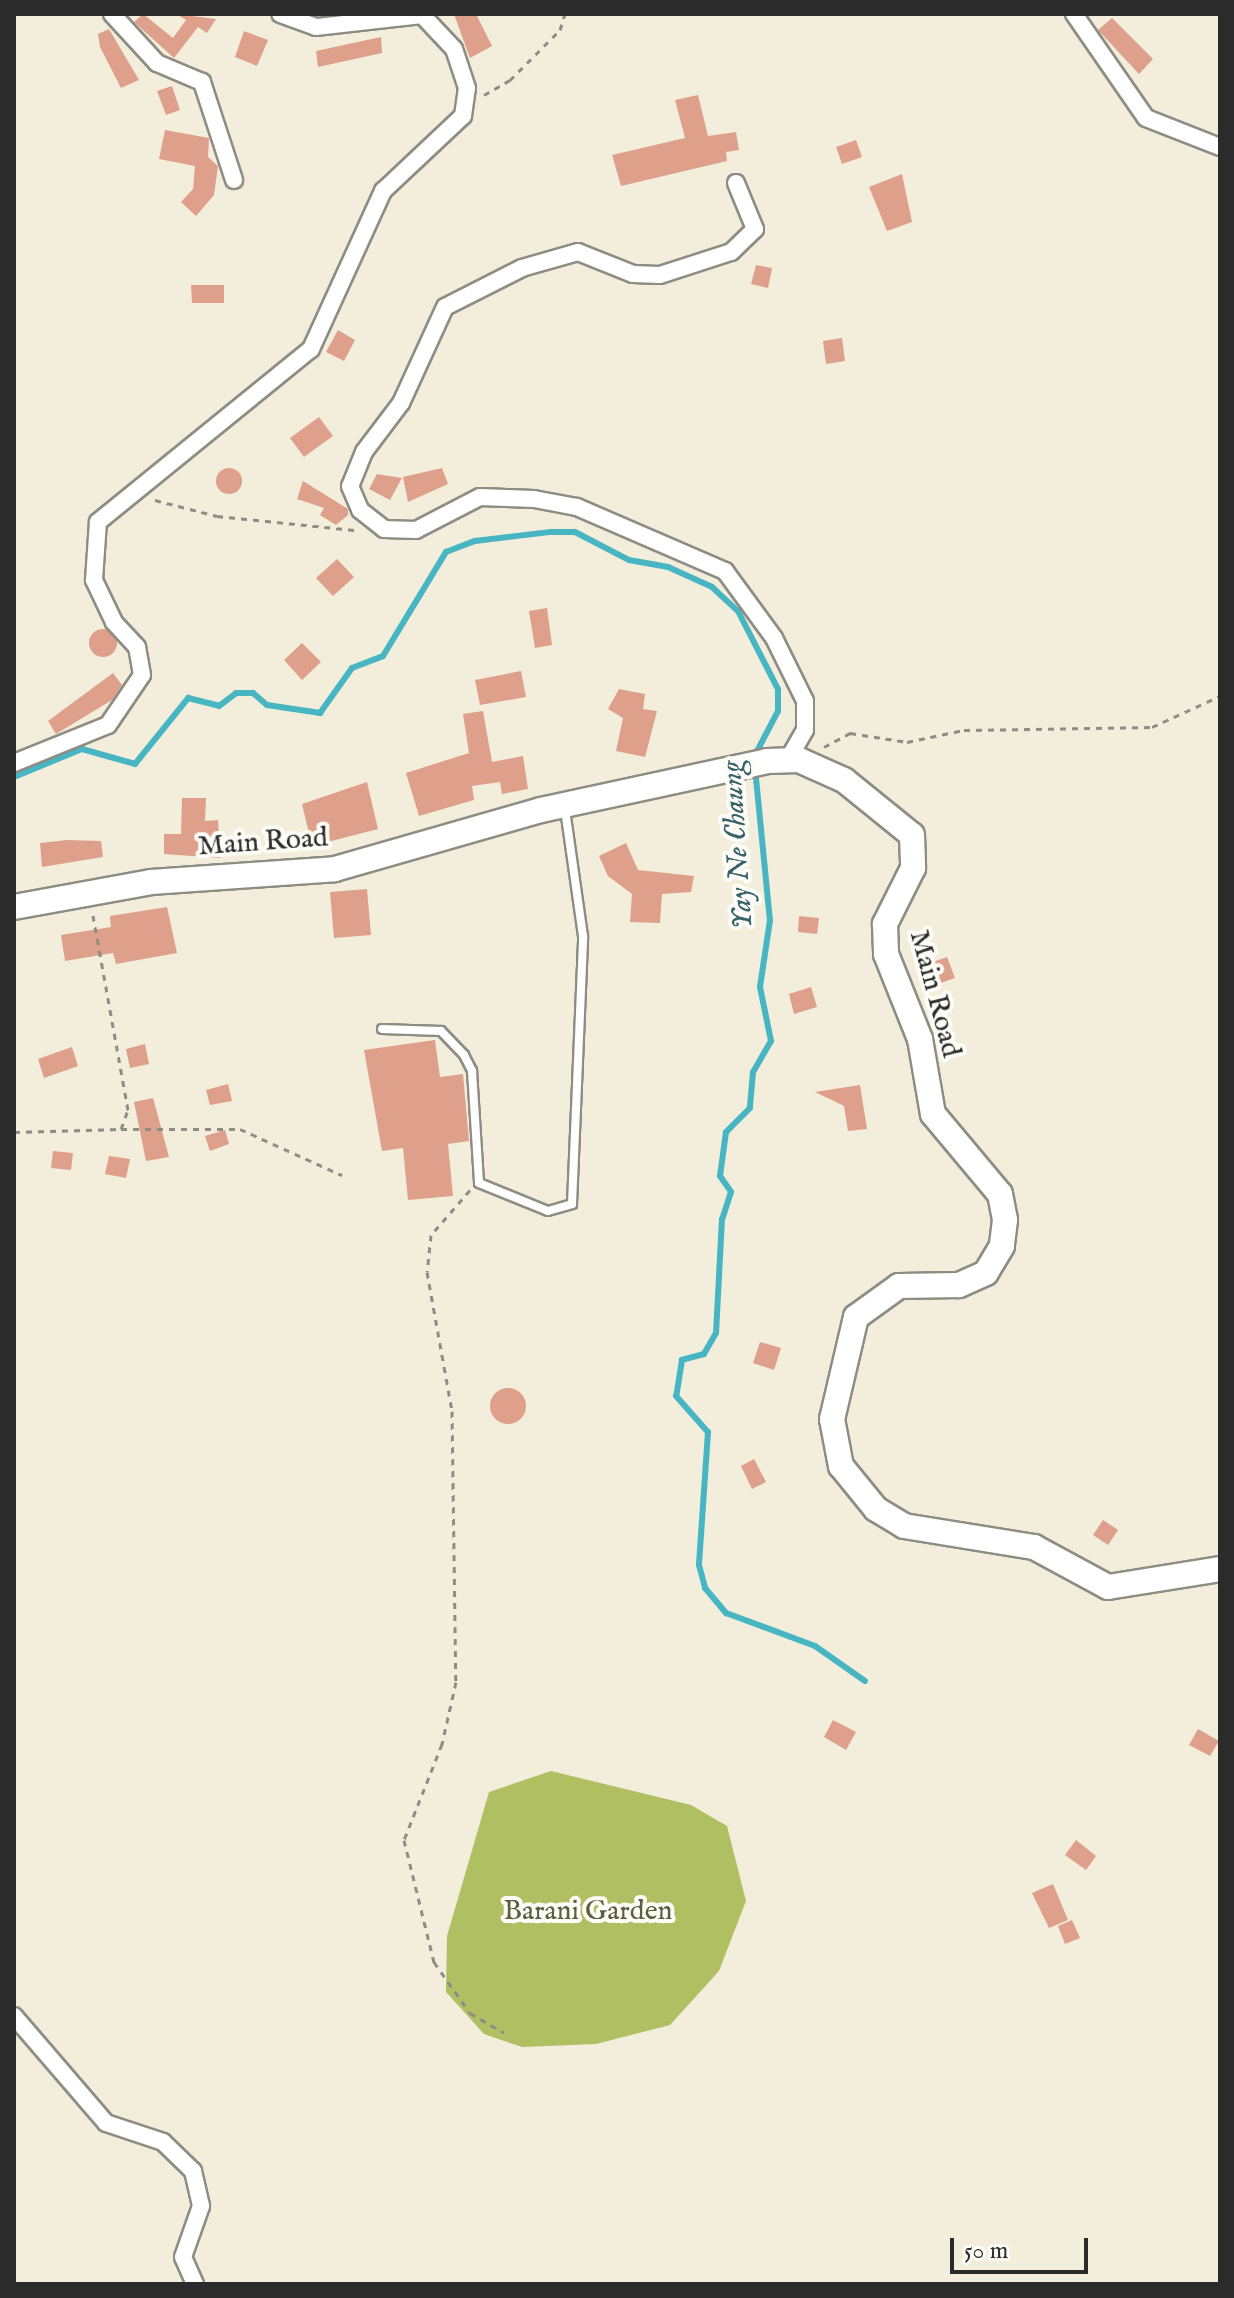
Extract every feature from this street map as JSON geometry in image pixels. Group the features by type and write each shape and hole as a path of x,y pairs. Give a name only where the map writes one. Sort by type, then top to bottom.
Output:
{"main road":[{"name":"Main Road","path":"14,907 89,891 335,869 564,804 794,760 844,780 912,835 913,868 885,924 886,954 920,1039 933,1114 1000,1194 1005,1220 1002,1246 986,1273 959,1285 899,1286 856,1317 832,1419 845,1474 876,1509 904,1526 1034,1547 1108,1587 1220,1569"}],"street":[{"path":"112,14 157,63 202,82 234,180"},
{"path":"14,763 108,725 142,675 137,647 102,603 91,557 98,522 311,349 383,191 467,105 454,49 422,15 316,27 280,14"},
{"path":"1074,14 1146,118 1220,147"},
{"path":"736,183 755,229 731,252 660,275 633,274 578,252 522,268 445,307 401,403 351,475 360,510 384,529 416,530 480,497 534,499 577,507 725,571 774,638 805,701 805,730 794,760"},
{"path":"14,2016 38,2036 106,2123 163,2142 193,2171 201,2206 183,2257 195,2284"}],"lane":[{"path":"382,1029 441,1031 464,1055 472,1071 479,1183 548,1211 572,1204 578,1193 583,936 564,804"}],"path":[{"path":"467,105 510,80 560,30 565,14"},
{"path":"134,492 217,516 384,529"},
{"path":"794,760 850,733 907,742 964,730 1152,727 1220,696"},
{"path":"89,891 128,1110 121,1129"},
{"path":"14,1132 240,1129 342,1175"},
{"path":"479,1183 442,1216 430,1248 437,1351 452,1411 456,1682 442,1744 404,1840 434,1962 470,2013 504,2033"}],"green space":[{"name":"Barani Garden","path":"551,1771 691,1805 727,1826 746,1901 719,1971 670,2025 596,2044 522,2047 484,2034 446,1992 447,1936 489,1792"}],"building":[{"path":"143,14 173,38 186,20 176,14 216,19 207,33 198,27 174,58 134,22"},
{"path":"454,14 476,14 492,46 470,58"},
{"path":"1112,18 1153,59 1139,74 1098,30"},
{"path":"109,29 139,80 121,88 100,47 98,34"},
{"path":"244,31 268,40 257,66 235,57"},
{"path":"381,37 382,53 318,67 316,51"},
{"path":"172,86 180,110 166,115 157,91"},
{"path":"698,95 708,136 736,132 739,150 726,152 727,161 621,186 612,155 685,138 675,100"},
{"path":"165,130 209,138 208,157 218,166 214,195 196,216 181,202 193,189 195,166 159,159"},
{"path":"856,140 862,157 842,164 836,147"},
{"path":"902,174 912,222 887,231 869,187"},
{"path":"756,265 772,268 768,288 751,284"},
{"path":"191,285 224,285 224,303 192,303"},
{"path":"338,330 355,340 344,361 326,352"},
{"path":"842,338 845,361 826,364 823,341"},
{"path":"319,417 333,436 304,457 290,438"},
{"path":"229,468 238,472 242,481 238,490 229,494 220,490 216,481 220,472"},
{"path":"442,468 448,484 408,502 403,477"},
{"path":"377,474 402,478 390,500 369,489"},
{"path":"303,481 348,509 348,515 336,525 320,515 324,508 297,499"},
{"path":"337,559 354,577 333,596 316,578"},
{"path":"547,608 552,645 535,648 529,611"},
{"path":"103,629 113,633 117,643 113,653 103,657 93,653 89,643 93,633"},
{"path":"302,643 321,662 302,680 284,660"},
{"path":"521,671 526,697 480,705 475,680"},
{"path":"113,673 122,685 112,700 56,734 48,721"},
{"path":"619,689 645,694 643,709 657,711 645,757 616,751 623,718 608,709"},
{"path":"483,711 492,762 523,756 528,789 502,794 500,782 472,786 474,800 419,816 406,773 469,753 463,714"},
{"path":"367,782 378,829 312,846 302,804"},
{"path":"182,798 206,798 205,821 218,820 220,858 164,854 164,834 181,834"},
{"path":"101,841 103,857 42,867 40,843"},
{"path":"626,843 638,870 694,876 691,892 662,894 660,923 630,922 632,894 608,876 599,856"},
{"path":"367,889 371,935 334,938 330,892"},
{"path":"167,907 177,953 116,964 113,953 65,961 61,935 111,927 110,916"},
{"path":"799,916 819,918 817,934 798,932"},
{"path":"947,957 955,978 935,985 927,964"},
{"path":"811,987 817,1007 794,1014 789,994"},
{"path":"435,1040 440,1077 463,1074 469,1141 448,1144 453,1196 408,1200 403,1148 382,1151 364,1050"},
{"path":"145,1044 149,1064 130,1068 126,1049"},
{"path":"72,1047 78,1066 44,1078 38,1059"},
{"path":"228,1084 232,1101 210,1105 206,1090"},
{"path":"860,1085 867,1129 848,1131 844,1106 815,1092"},
{"path":"153,1098 169,1157 146,1161 134,1102"},
{"path":"225,1130 229,1144 210,1151 205,1136"},
{"path":"53,1151 73,1153 71,1170 51,1168"},
{"path":"109,1156 130,1159 126,1178 105,1174"},
{"path":"760,1342 781,1348 774,1370 753,1363"},
{"path":"508,1388 520,1394 526,1406 520,1418 508,1424 496,1418 490,1406 496,1394"},
{"path":"754,1459 766,1482 752,1489 741,1466"},
{"path":"1103,1520 1118,1530 1108,1545 1093,1535"},
{"path":"833,1720 856,1732 846,1750 824,1737"},
{"path":"1198,1729 1219,1741 1210,1756 1189,1745"},
{"path":"1076,1840 1096,1856 1086,1870 1065,1855"},
{"path":"1053,1884 1068,1920 1049,1928 1032,1893"},
{"path":"1072,1920 1080,1938 1065,1944 1058,1926"}],"waterway":[{"name":"Yay Ne Chaung","path":"14,777 82,749 135,764 188,698 219,706 236,693 253,693 267,705 320,713 352,668 383,656 446,552 475,541 551,532 575,532 629,560 668,567 712,587 738,611 778,689 778,711 754,757"},
{"name":"Yay Ne Chaung","path":"755,768 770,920 760,987 771,1041 753,1072 750,1108 726,1132 720,1176 731,1192 722,1219 716,1333 704,1354 682,1360 676,1396 708,1432 699,1565 705,1588 726,1613 815,1646 865,1681"}]}
